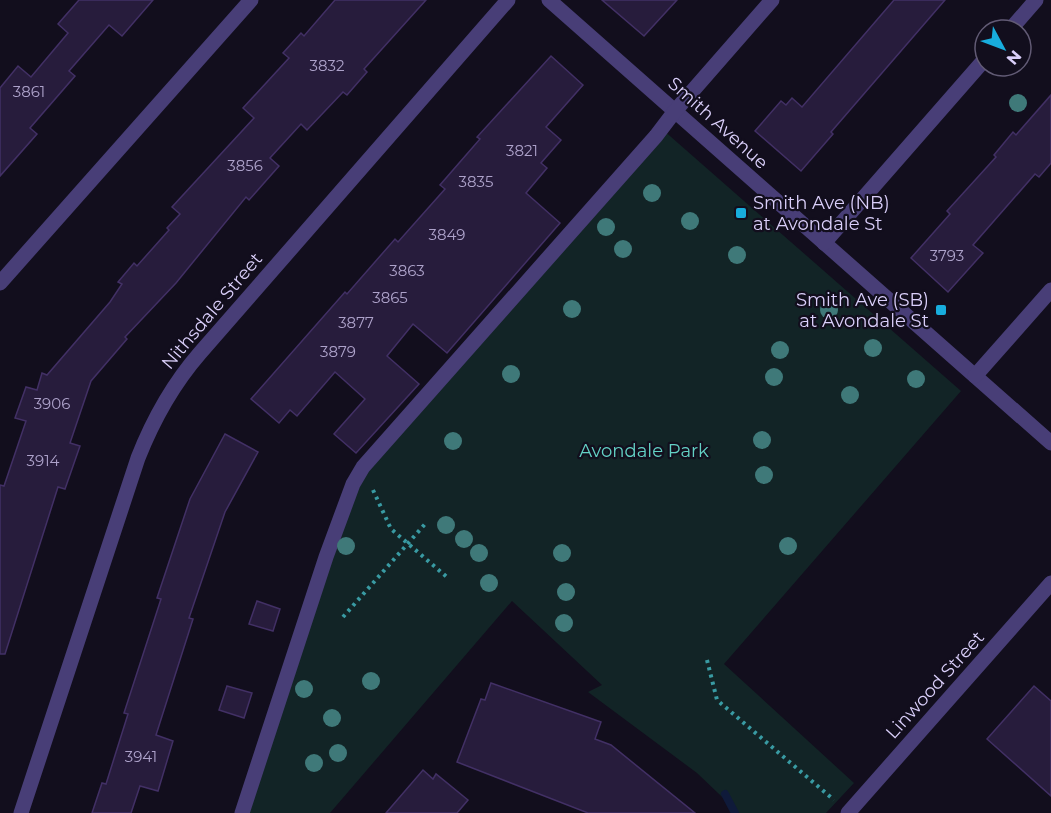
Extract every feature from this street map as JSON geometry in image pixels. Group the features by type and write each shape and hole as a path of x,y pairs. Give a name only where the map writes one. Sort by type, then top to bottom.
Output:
{"street":[{"path":"0,283 251,0"},
{"name":"Nithsdale Street","path":"21,813 138,458 173,388 200,353 508,0"},
{"name":"Smith Avenue","path":"549,0 1051,443"},
{"path":"242,813 326,557 353,484 363,467 656,136 772,0"},
{"path":"1020,18 1036,0"},
{"path":"824,243 973,72"},
{"path":"975,376 1051,290"},
{"name":"Linwood Street","path":"848,813 1051,583"}],"path":[{"path":"363,467 391,530 448,578"},
{"path":"343,617 426,524"},
{"path":"707,660 717,700 848,813"}],"green space":[{"name":"Avondale Park","path":"662,129 961,391 724,664 854,783 826,813 739,813 697,773 588,692 602,685 512,601 330,813 242,813 353,484"}],"building":[{"path":"79,0 153,0 122,36 109,25 69,71 75,76 30,128 37,134 0,176 0,88 18,66 31,77 68,33 58,24"},
{"path":"335,0 426,0 364,69 367,72 347,95 343,92 307,130 301,124 270,158 279,166 249,200 246,197 176,283 125,337 127,339 91,381 70,443 80,446 65,489 58,487 5,654 0,654 0,485 4,486 26,421 15,418 26,387 37,390 42,373 47,375 110,302 122,284 118,282 134,263 137,266 169,230 167,228 180,214 172,207 254,118 243,108 289,58 283,53 301,33 304,36"},
{"path":"602,0 677,0 644,36"},
{"path":"894,0 945,0 831,132 833,134 801,171 755,131 781,101 786,105 792,98 802,107"},
{"path":"551,56 583,85 546,127 561,140 541,163 547,168 526,193 560,223 447,353 413,324 387,356 419,384 356,453 334,434 365,399 335,372 297,416 290,410 279,423 251,399 345,292 347,294 395,239 398,242 445,189 440,185 480,139 477,137"},
{"path":"1051,95 1051,163 1039,177 1035,174 973,245 983,253 948,292 911,258 950,214 947,211 996,157 994,155 1013,132 1016,135"},
{"path":"225,434 258,452 225,512 189,618 193,619 156,735 173,741 158,791 140,786 131,813 92,813 102,783 106,784 128,714 124,713 161,599 157,598 190,499"},
{"path":"257,601 280,609 273,631 249,624"},
{"path":"491,683 601,722 595,739 611,745 695,813 588,813 457,762 481,699 485,700"},
{"path":"227,686 252,693 244,718 219,710"},
{"path":"1034,686 1051,701 1051,796 987,739"},
{"path":"423,770 433,779 436,774 468,800 457,813 386,813"}],"waterway":[{"path":"725,794 735,813"}],"place":[{"name":"Smith Ave (NB) at Avondale St","path":"741,213"},
{"name":"Smith Ave (SB) at Avondale St","path":"941,310"}]}
